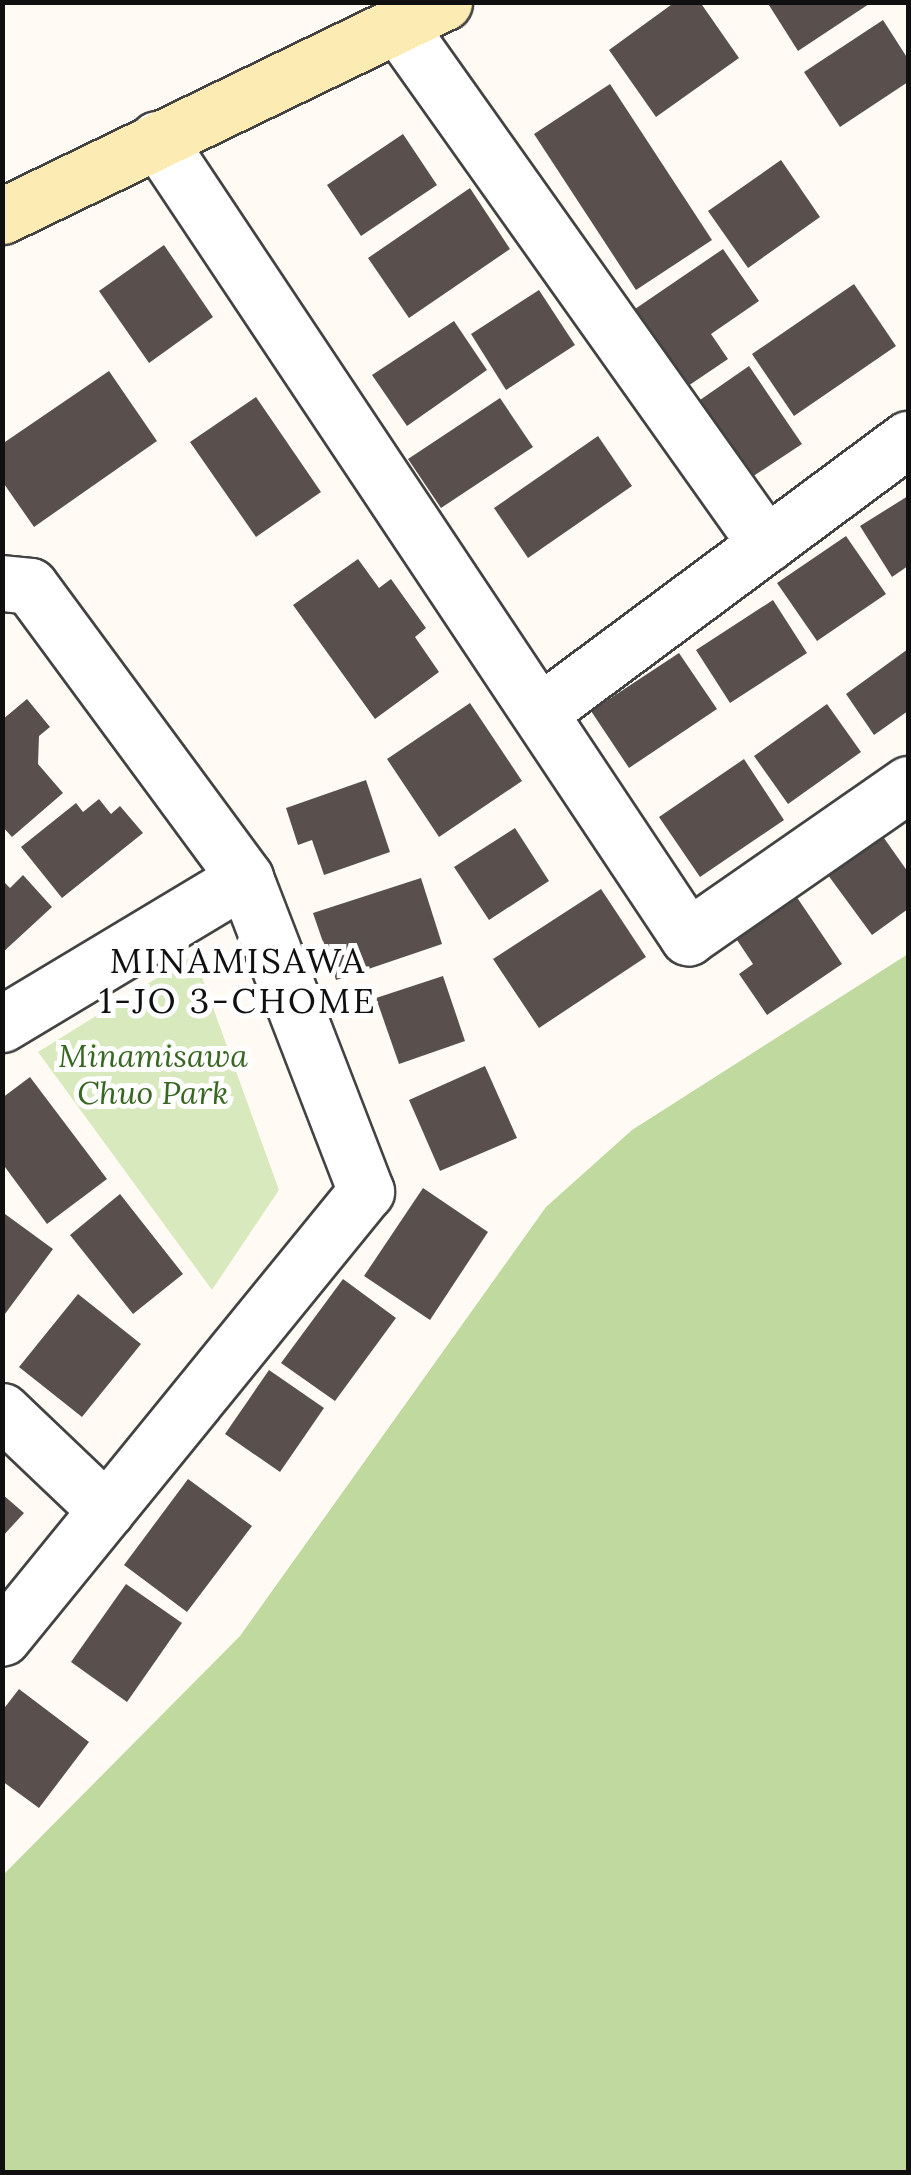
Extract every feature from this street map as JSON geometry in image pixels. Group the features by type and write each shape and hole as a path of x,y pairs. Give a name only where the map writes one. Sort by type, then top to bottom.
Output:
{"street":[{"path":"2,216 420,13 766,544"},
{"path":"157,139 688,938 908,784"},
{"path":"540,712 908,439"},
{"path":"2,583 30,586 244,878 366,1191 2,1638"},
{"path":"2,1024 244,878"},
{"path":"2,1411 106,1510"}],"green space":[{"path":"908,954 908,2172 3,2172 3,1875 240,1636 546,1207 632,1130"},
{"name":"Minamisawa Chuo Park","path":"194,955 279,1190 212,1290 38,1052"}],"building":[{"path":"675,2 700,2 739,58 656,117 609,50"},
{"path":"767,2 872,2 798,51"},
{"path":"883,20 908,59 908,82 840,127 804,72"},
{"path":"610,84 712,240 636,290 534,134"},
{"path":"403,134 437,185 361,236 327,185"},
{"path":"781,160 820,217 748,268 708,211"},
{"path":"470,188 510,249 409,318 368,258"},
{"path":"164,245 213,317 149,363 99,291"},
{"path":"723,249 759,301 711,334 728,359 688,386 635,309"},
{"path":"854,284 896,346 794,416 752,354"},
{"path":"539,290 575,345 506,390 471,334"},
{"path":"454,321 487,370 407,426 372,375"},
{"path":"749,366 802,444 752,477 700,400"},
{"path":"109,371 157,441 34,527 2,481 2,444"},
{"path":"256,397 321,492 256,537 190,442"},
{"path":"500,398 533,447 441,508 408,459"},
{"path":"598,436 632,486 528,558 494,508"},
{"path":"908,496 908,566 892,577 860,526"},
{"path":"846,536 886,594 817,641 777,583"},
{"path":"358,559 379,588 391,579 426,628 415,637 439,672 375,719 293,605"},
{"path":"773,600 807,653 730,703 696,650"},
{"path":"908,649 908,711 874,735 846,694"},
{"path":"679,653 717,709 629,768 591,711"},
{"path":"27,699 50,727 39,736 38,764 63,793 12,837 2,826 2,720"},
{"path":"470,703 522,781 439,837 387,759"},
{"path":"827,704 861,752 788,804 754,756"},
{"path":"744,759 784,820 700,877 659,817"},
{"path":"366,780 390,852 324,875 312,840 298,845 286,808"},
{"path":"99,799 111,814 120,806 143,833 62,898 21,847 76,803 83,812"},
{"path":"515,828 549,881 489,920 454,867"},
{"path":"879,831 908,872 908,909 872,935 825,871"},
{"path":"23,875 52,907 2,953 2,880 10,888"},
{"path":"421,878 442,944 336,980 313,913"},
{"path":"601,889 646,957 539,1028 493,959"},
{"path":"794,893 842,964 767,1015 739,974 753,964 733,934"},
{"path":"443,976 465,1041 399,1064 376,998"},
{"path":"485,1066 517,1138 440,1171 409,1100"},
{"path":"30,1077 107,1179 47,1224 2,1163 2,1098"},
{"path":"423,1188 488,1232 430,1320 364,1276"},
{"path":"120,1194 183,1274 133,1314 70,1235"},
{"path":"5,1214 53,1249 2,1318 2,1217"},
{"path":"343,1279 396,1318 335,1401 281,1363"},
{"path":"78,1294 141,1344 82,1417 19,1367"},
{"path":"269,1370 324,1408 280,1472 225,1434"},
{"path":"188,1479 252,1526 187,1612 124,1565"},
{"path":"2,1494 24,1513 2,1537"},
{"path":"126,1584 182,1623 127,1702 71,1662"},
{"path":"19,1689 89,1742 39,1808 2,1781 2,1711"}],"district":[{"name":"MINAMISAWA 1-JO 3-CHOME","path":"238,981"}]}
